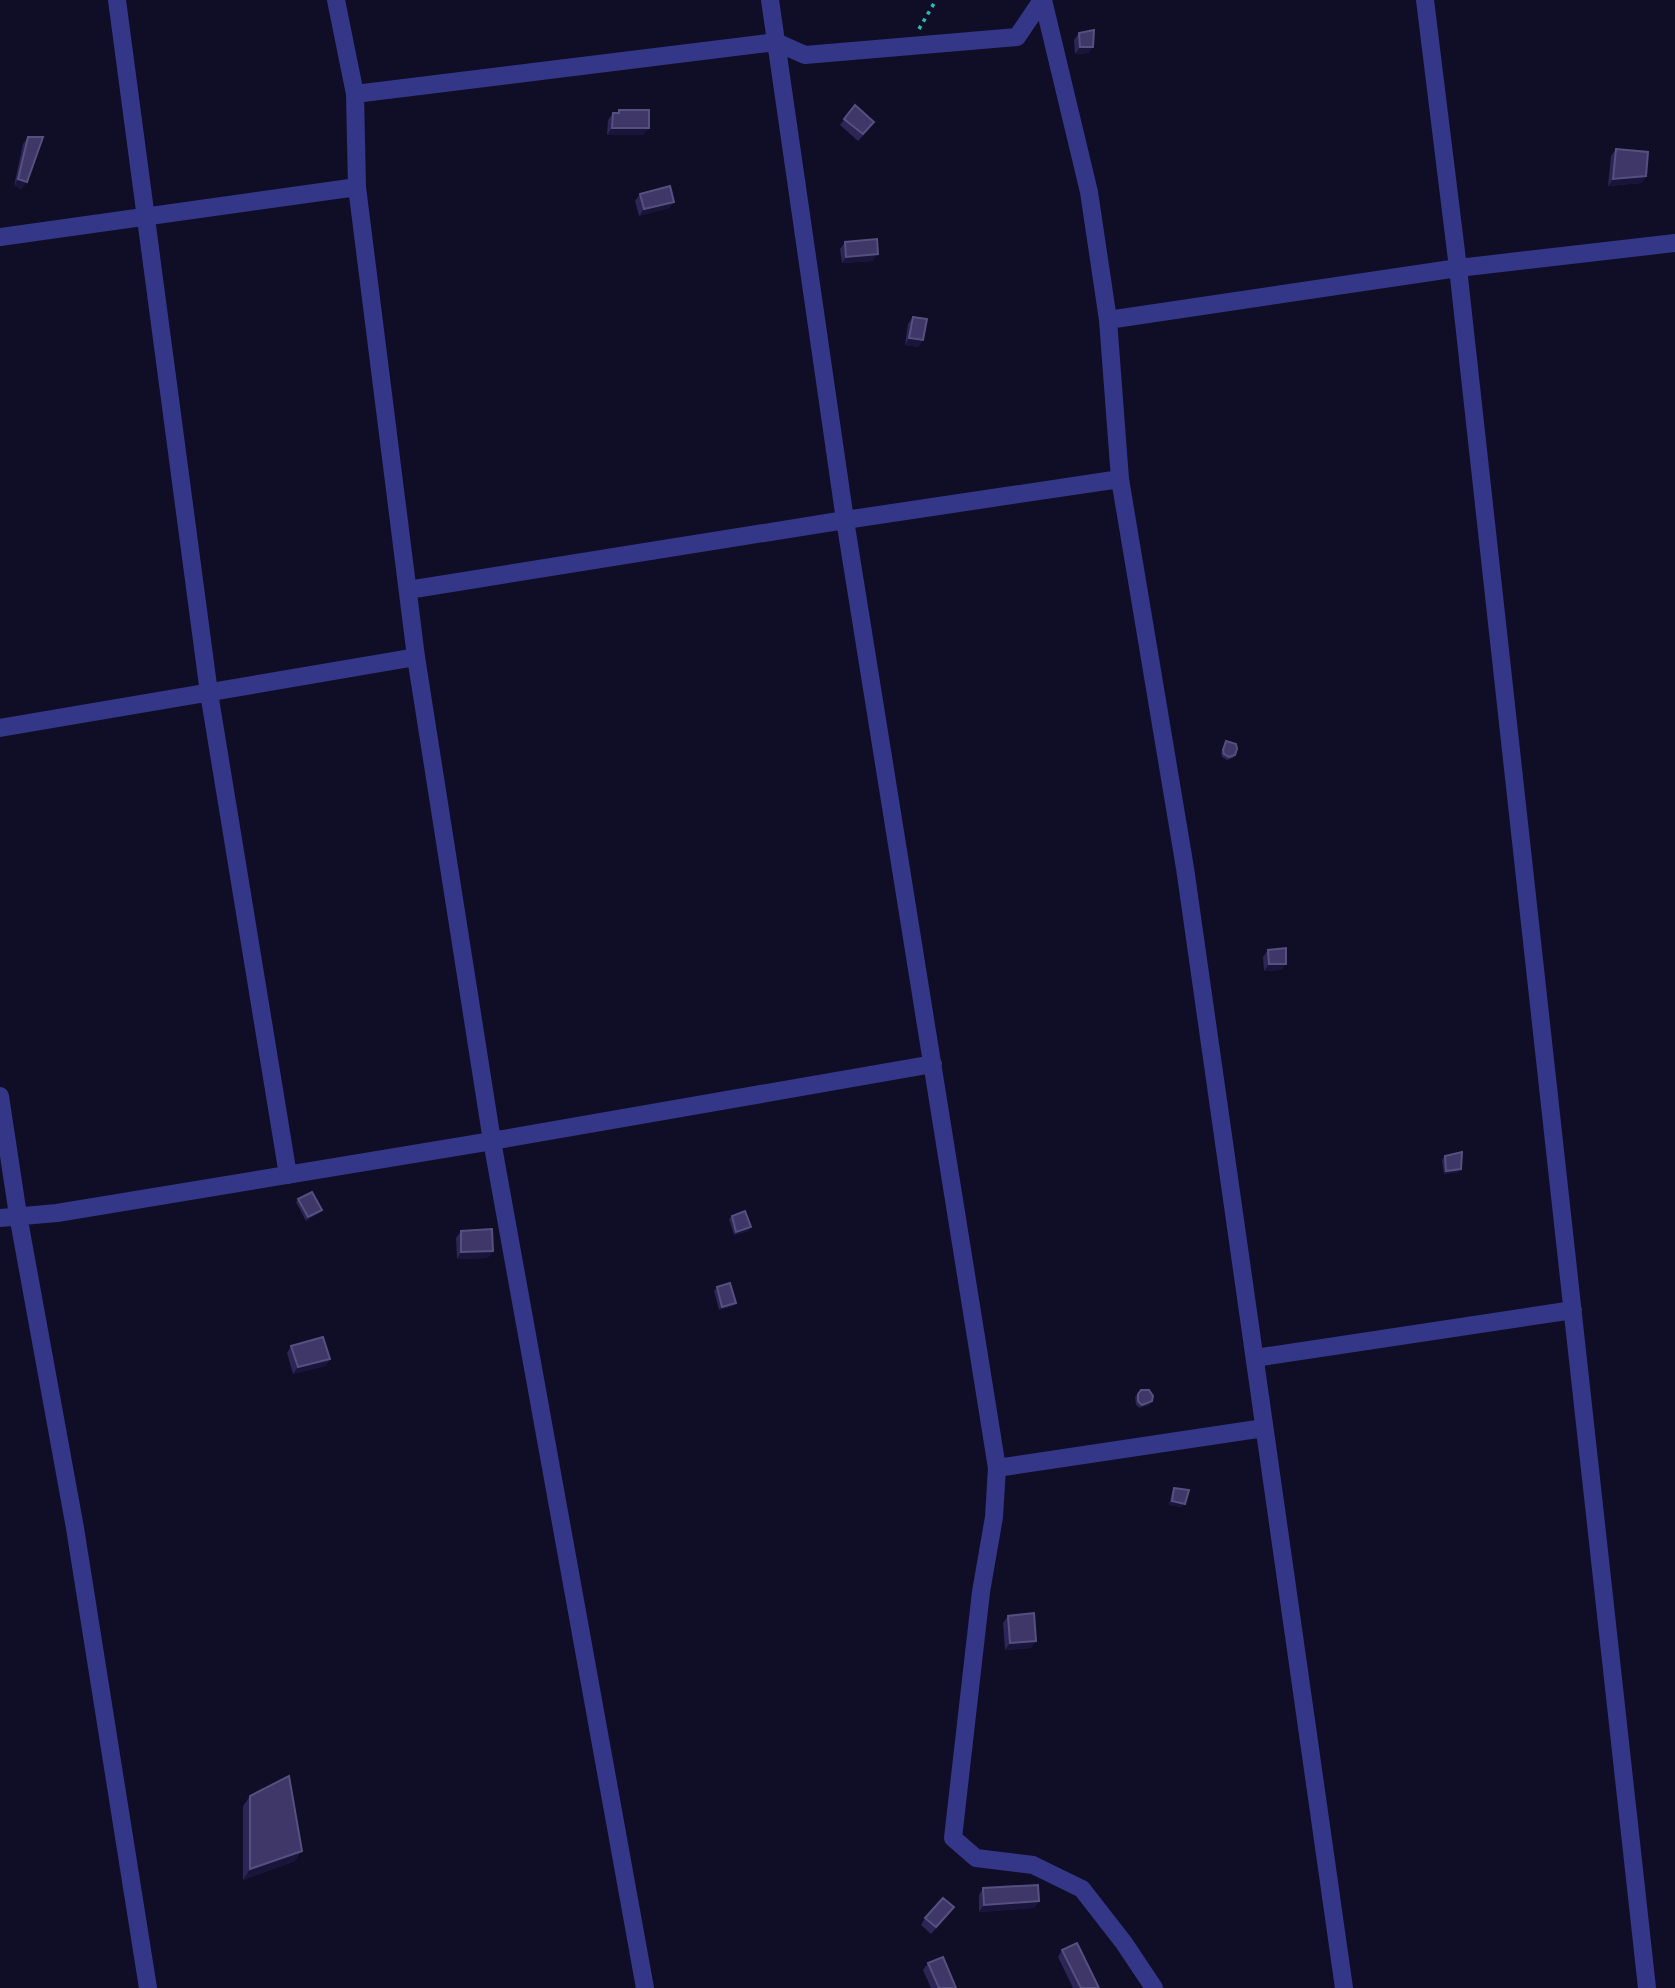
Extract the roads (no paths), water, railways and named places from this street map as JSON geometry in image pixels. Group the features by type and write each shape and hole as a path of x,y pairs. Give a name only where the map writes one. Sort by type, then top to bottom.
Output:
{"street":[{"path":"117,0 209,693 288,1175"},
{"path":"336,0 355,94 357,187 416,657 492,1141 645,1988"},
{"path":"770,0 845,520 997,1468 994,1517 981,1592 953,1838 976,1858 1033,1866 1082,1889 1124,1943 1154,1988"},
{"path":"355,94 776,42 806,55 1017,37 1043,0"},
{"path":"1043,0 1089,192 1108,320 1120,479 1185,868 1344,1988"},
{"path":"1425,0 1458,268 1647,1988"},
{"path":"0,237 357,187"},
{"path":"1108,320 1458,268 1675,243"},
{"path":"408,590 1120,479"},
{"path":"0,728 416,657"},
{"path":"9,1216 57,1213 288,1175 933,1064"},
{"path":"0,1096 9,1216 75,1528 148,1988"},
{"path":"1255,1359 1573,1310"},
{"path":"997,1468 1264,1427"}]}
